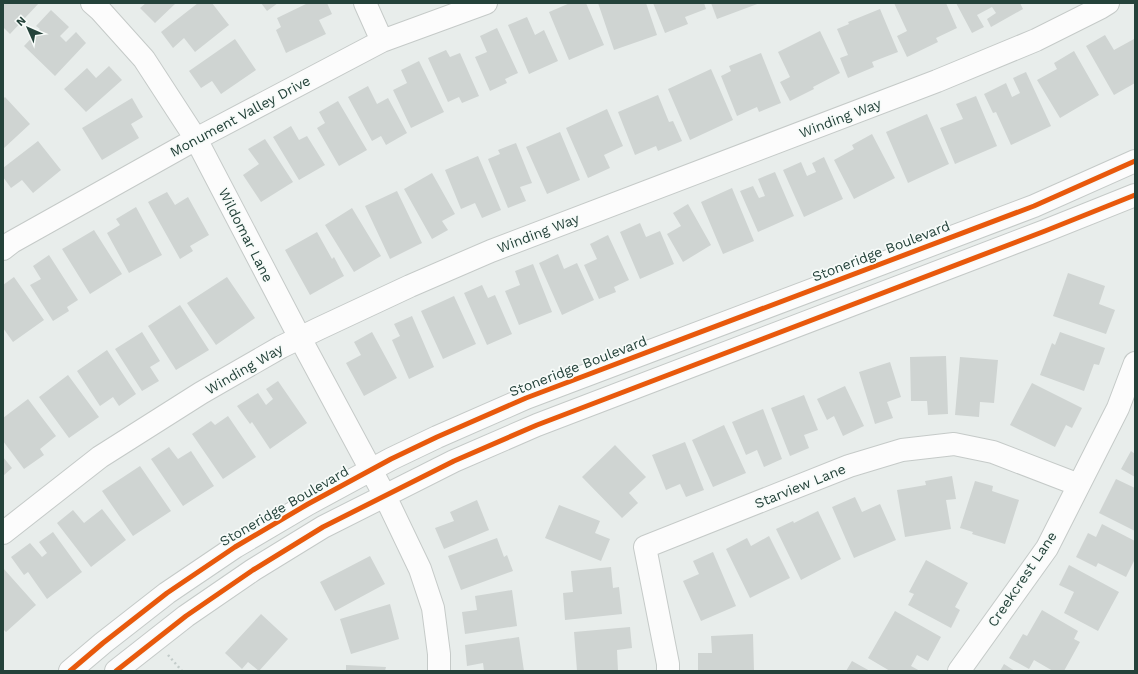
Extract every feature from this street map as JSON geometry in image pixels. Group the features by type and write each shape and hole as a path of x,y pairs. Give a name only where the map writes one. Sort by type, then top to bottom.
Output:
{"street":[{"name":"Wildomar Lane","path":"92,3 144,59 196,139 378,483 420,569 434,608 440,654 439,671"},
{"path":"365,3 382,41"},
{"name":"Monument Valley Drive","path":"6,241 382,41 486,3"},
{"name":"Winding Way","path":"3,533 100,457 200,393 281,347 491,251 937,81 1036,40 1108,3"},
{"name":"Stoneridge Boulevard","path":"116,671 186,616 253,570 323,527 437,437 526,398 1034,206 1135,161"},
{"name":"Stoneridge Boulevard","path":"70,671 167,593 229,551 308,504 454,461 537,425 1037,234 1135,195"},
{"name":"Creekcrest Lane","path":"959,671 1047,548 1118,408 1135,363"},
{"name":"Starview Lane","path":"668,671 668,664 645,547 849,466 902,450 954,444 993,452 1079,484"}],"building":[{"path":"3,3 39,3 10,34 3,27"},
{"path":"146,3 176,3 155,23 140,8"},
{"path":"198,3 212,3 229,25 195,52 184,38 173,48 161,32"},
{"path":"261,3 278,3 267,11"},
{"path":"308,3 327,3 332,14 319,20 326,34 286,53 276,30 281,27 277,18"},
{"path":"570,3 586,3 604,45 569,60 549,12"},
{"path":"598,3 646,3 657,35 614,50"},
{"path":"653,3 704,3 706,9 685,17 688,24 665,33"},
{"path":"711,3 760,3 717,19"},
{"path":"894,3 946,3 957,28 936,38 938,42 907,57 897,36 907,31"},
{"path":"956,3 1020,3 1023,9 991,27 987,19 996,13 992,7 977,15 984,27 972,33"},
{"path":"880,9 898,52 872,62 874,67 848,78 840,58 848,55 837,29 849,24 848,22"},
{"path":"51,10 69,27 60,36 66,42 76,32 86,43 55,76 24,46 40,29 36,26"},
{"path":"527,17 535,35 544,30 558,61 529,74 508,25"},
{"path":"497,28 518,73 505,79 507,83 490,91 475,57 487,52 480,36"},
{"path":"820,31 840,73 813,87 814,89 790,101 780,82 790,77 778,52"},
{"path":"1105,35 1114,50 1134,39 1135,41 1135,83 1114,95 1086,46"},
{"path":"235,39 256,70 221,94 212,81 201,88 189,71"},
{"path":"446,50 450,57 460,53 479,96 462,103 459,97 448,102 428,58"},
{"path":"1074,51 1099,95 1060,118 1037,80 1057,69 1054,63"},
{"path":"761,53 781,103 759,112 757,107 737,116 721,76 731,71 729,66"},
{"path":"419,61 444,112 411,128 393,90 407,83 401,70"},
{"path":"109,66 122,80 86,112 64,89 87,68 96,78"},
{"path":"711,69 733,120 690,140 668,89"},
{"path":"1026,72 1051,126 1011,145 996,112 993,113 984,94 1006,83 1012,97 1020,93 1013,78"},
{"path":"368,86 377,104 388,98 407,133 386,145 381,136 372,141 348,97"},
{"path":"658,95 669,122 673,121 682,141 658,151 656,146 635,155 618,112"},
{"path":"976,96 997,146 955,164 940,128 963,119 956,104"},
{"path":"5,97 30,124 3,149 3,99"},
{"path":"132,98 143,117 131,124 139,138 102,160 82,128"},
{"path":"338,101 367,150 339,166 317,128 325,123 319,112"},
{"path":"607,109 623,146 604,155 610,168 588,178 566,128"},
{"path":"927,114 949,164 908,183 886,132"},
{"path":"291,126 299,140 307,136 325,165 299,180 273,137"},
{"path":"560,132 580,180 547,194 526,147"},
{"path":"872,134 895,178 854,199 834,160 854,149 852,145"},
{"path":"265,139 293,182 261,202 243,175 259,164 248,149"},
{"path":"38,141 61,170 33,193 22,180 11,188 3,177 3,168"},
{"path":"516,143 532,183 520,187 526,201 508,208 488,159 500,154 498,150"},
{"path":"478,156 501,210 482,218 475,203 461,209 445,170"},
{"path":"824,157 843,199 804,217 783,170 801,162 807,176 816,172 812,163"},
{"path":"775,172 794,216 758,232 740,191 753,186 759,198 765,196 758,179"},
{"path":"432,173 455,214 442,221 448,230 432,239 404,189"},
{"path":"732,188 754,241 723,254 701,202"},
{"path":"397,191 422,243 390,259 365,206"},
{"path":"167,192 175,205 188,197 209,235 190,246 193,251 180,259 148,202"},
{"path":"688,204 711,245 683,262 667,234 681,226 673,213"},
{"path":"136,207 162,255 129,273 107,233 120,225 116,219"},
{"path":"352,208 381,256 354,272 325,225"},
{"path":"640,223 646,237 660,231 674,264 640,279 620,232"},
{"path":"94,230 122,274 90,294 62,249"},
{"path":"317,232 332,259 334,257 344,276 310,295 285,250"},
{"path":"608,235 629,280 614,287 616,292 599,299 584,265 597,259 590,244"},
{"path":"558,254 564,269 577,263 594,300 562,315 539,263"},
{"path":"49,255 78,300 67,307 69,311 53,321 30,285 41,279 33,266"},
{"path":"533,264 552,312 519,325 505,291 520,285 515,271"},
{"path":"1068,273 1105,286 1099,304 1115,310 1106,334 1053,316"},
{"path":"14,277 44,320 13,342 3,328 3,285"},
{"path":"227,277 255,318 216,345 187,303"},
{"path":"482,285 488,298 495,295 512,334 487,345 464,293"},
{"path":"454,296 476,344 443,359 421,311"},
{"path":"180,305 209,350 176,370 148,326"},
{"path":"412,316 434,367 409,379 392,340 400,336 394,324"},
{"path":"142,332 160,361 150,367 159,381 142,391 115,349"},
{"path":"372,332 397,378 364,396 346,363 361,355 354,342"},
{"path":"1060,332 1105,348 1099,365 1094,364 1084,391 1040,375 1052,343 1055,345"},
{"path":"107,350 136,394 119,406 113,397 100,406 77,371"},
{"path":"946,356 948,414 928,415 927,401 911,401 910,357"},
{"path":"960,357 998,360 994,403 980,402 979,417 955,415"},
{"path":"890,362 901,397 887,402 893,418 875,424 859,372"},
{"path":"68,375 99,417 69,438 39,397"},
{"path":"278,381 307,423 270,449 252,422 250,424 237,406 258,393 266,405 273,399 266,389"},
{"path":"1032,383 1082,408 1072,428 1066,425 1055,447 1010,425"},
{"path":"845,386 864,426 843,436 834,416 827,420 817,399"},
{"path":"804,395 818,430 804,435 809,448 790,456 771,408"},
{"path":"28,399 56,436 40,449 44,455 24,469 3,441 3,418"},
{"path":"763,409 782,459 764,467 757,450 746,455 732,422"},
{"path":"228,416 256,457 223,479 192,434 211,421 215,425"},
{"path":"724,425 746,473 713,487 692,440"},
{"path":"685,442 704,490 686,497 680,484 666,490 652,455"},
{"path":"615,445 646,477 629,493 638,503 622,518 582,477"},
{"path":"169,447 178,459 191,451 214,486 183,506 151,459"},
{"path":"1131,451 1135,454 1135,477 1121,469"},
{"path":"3,457 12,468 3,476"},
{"path":"140,466 171,511 133,536 102,491"},
{"path":"952,476 956,499 946,500 951,529 905,537 897,490 926,485 925,481"},
{"path":"1116,479 1135,488 1135,531 1099,513"},
{"path":"975,481 993,486 992,491 1019,500 1005,544 972,534 973,532 960,528"},
{"path":"855,497 862,512 880,504 896,540 854,558 832,507"},
{"path":"477,500 489,530 444,549 435,528 454,521 450,512"},
{"path":"559,505 600,521 595,533 610,539 601,561 545,538"},
{"path":"102,509 126,540 91,567 57,523 73,510 84,523"},
{"path":"818,511 841,559 801,580 776,529 793,521 794,523"},
{"path":"1102,524 1135,541 1135,559 1126,577 1098,563 1096,567 1076,557 1088,533 1096,537"},
{"path":"53,532 82,572 47,599 28,572 24,575 11,557 30,543 42,557 47,553 39,542"},
{"path":"769,536 790,578 750,598 726,549 747,538 751,546"},
{"path":"497,538 504,557 507,555 513,571 461,590 448,556"},
{"path":"713,552 736,606 701,621 683,581 699,574 693,561"},
{"path":"370,556 385,584 335,611 320,582"},
{"path":"926,560 968,583 955,607 960,610 951,628 908,605 914,594 909,592"},
{"path":"1069,565 1119,592 1098,631 1064,613 1074,592 1059,585"},
{"path":"611,567 613,588 619,587 622,614 565,620 563,593 573,592 571,571"},
{"path":"3,568 36,605 6,632 3,629"},
{"path":"512,590 517,626 465,634 462,612 477,610 475,596"},
{"path":"390,604 399,639 351,654 340,619"},
{"path":"1042,610 1078,631 1074,639 1080,642 1064,671 1053,671 1034,660 1029,669 1009,658 1023,634 1027,636"},
{"path":"895,611 941,637 928,661 917,655 911,666 920,671 890,671 868,658"},
{"path":"261,614 288,639 259,671 248,662 242,669 225,653"},
{"path":"630,627 632,648 617,650 618,671 577,671 574,632"},
{"path":"753,634 754,671 698,671 698,653 712,653 711,636"},
{"path":"519,637 524,671 484,671 483,663 467,666 465,645"},
{"path":"852,661 870,671 846,671"},
{"path":"1004,664 1015,671 1000,671"},
{"path":"346,665 386,667 385,671 346,671"}],"cycle path":[{"path":"70,671 167,593 235,547 308,504 391,459 526,398 1034,206 1135,161"},
{"path":"116,671 186,616 253,570 323,527 454,461 537,425 1045,231 1135,195"}]}
